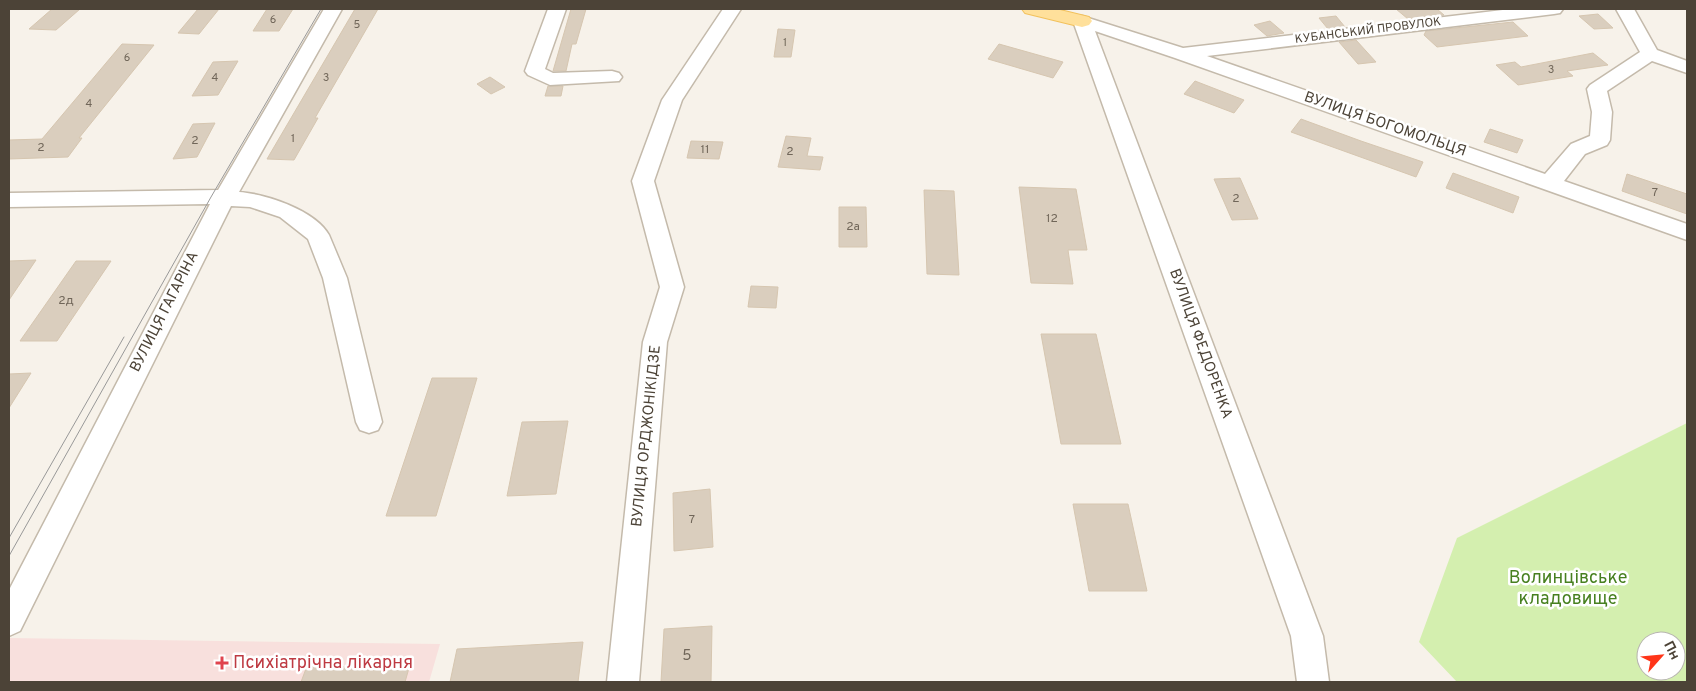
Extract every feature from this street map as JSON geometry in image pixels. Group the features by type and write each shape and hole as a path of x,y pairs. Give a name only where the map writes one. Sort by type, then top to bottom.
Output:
{"main road":[{"path":"1032,9 1080,15"}],"street":[{"name":"ВУЛИЦЯ ГАГАРІНА","path":"9,622 224,198 333,9"},
{"path":"558,9 535,70 550,79 612,78"},
{"name":"ВУЛИЦЯ ОРДЖОНІКІДЗЕ","path":"622,682 655,342 672,287 643,180 672,100 732,9"},
{"name":"КУБАНСЬКИЙ ПРОВУЛОК","path":"1182,54 1554,9"},
{"path":"1625,9 1650,54 1687,68"},
{"name":"ВУЛИЦЯ БОГОМОЛЬЦЯ","path":"1080,15 1182,54 1687,232"},
{"name":"ВУЛИЦЯ ФЕДОРЕНКА","path":"1080,15 1307,636 1313,682"},
{"path":"1550,183 1578,149 1600,140 1602,112 1597,89 1650,54"},
{"path":"9,200 224,198 251,200 288,212 318,235 335,278 370,422"}],"shaded area":[{"name":"Психіатрічна лікарня","path":"9,638 440,644 429,682 9,682"}],"green space":[{"name":"Волинцівське кладовище","path":"1687,423 1687,682 1457,682 1419,642 1457,538"}],"building":[{"path":"52,9 80,9 56,30 29,29"},
{"path":"198,9 219,9 199,34 178,33"},
{"path":"267,9 293,9 279,31 253,31"},
{"path":"355,9 378,9 315,118 318,118 294,160 267,159"},
{"path":"571,9 586,9 576,44 572,44 566,71 553,71"},
{"path":"1396,9 1437,9 1444,15 1408,19"},
{"path":"1598,14 1613,28 1594,29 1579,16"},
{"path":"1336,16 1345,27 1328,29 1319,18"},
{"path":"1270,21 1284,33 1267,36 1254,25"},
{"path":"1513,22 1528,36 1437,47 1424,35 1426,31"},
{"path":"778,29 795,30 791,57 774,57"},
{"path":"1356,40 1376,62 1358,64 1339,42"},
{"path":"122,44 154,45 79,138 82,138 68,157 9,159 9,140 42,139"},
{"path":"999,44 1063,62 1053,78 988,59"},
{"path":"1593,53 1608,65 1567,71 1573,76 1518,85 1496,65 1515,62 1521,67"},
{"path":"238,61 218,95 192,96 213,62"},
{"path":"490,77 505,87 491,94 477,84"},
{"path":"1195,81 1244,100 1234,113 1184,94"},
{"path":"548,86 563,86 561,96 545,96"},
{"path":"1301,119 1423,162 1416,177 1291,132"},
{"path":"215,123 197,157 173,159 193,124"},
{"path":"1490,129 1523,140 1517,153 1484,142"},
{"path":"786,136 811,138 807,156 823,157 820,170 778,167"},
{"path":"691,141 723,142 719,159 687,158"},
{"path":"1453,173 1519,197 1513,213 1446,188"},
{"path":"1627,174 1687,194 1687,214 1622,191"},
{"path":"1240,178 1258,219 1232,220 1214,179"},
{"path":"1019,187 1076,189 1087,250 1068,250 1073,284 1031,283"},
{"path":"924,190 954,191 959,275 927,274"},
{"path":"839,207 866,207 867,247 839,247"},
{"path":"36,260 9,300 9,261"},
{"path":"76,261 111,261 57,341 20,341"},
{"path":"751,286 778,287 776,308 748,307"},
{"path":"1041,334 1096,334 1121,444 1061,444"},
{"path":"31,373 9,408 9,374"},
{"path":"432,378 477,378 436,516 386,516"},
{"path":"568,421 556,494 507,496 522,422"},
{"path":"710,489 713,547 674,551 673,493"},
{"path":"1073,504 1128,504 1147,591 1089,591"},
{"path":"712,626 711,682 661,682 664,629"},
{"path":"583,642 578,682 450,682 457,649"},
{"path":"307,666 409,668 405,682 301,682"}],"tram line":[{"path":"9,556 211,197 321,9"},
{"path":"9,538 124,337"}],"place":[{"name":"Психіатрічна лікарня","path":"222,663"}]}
